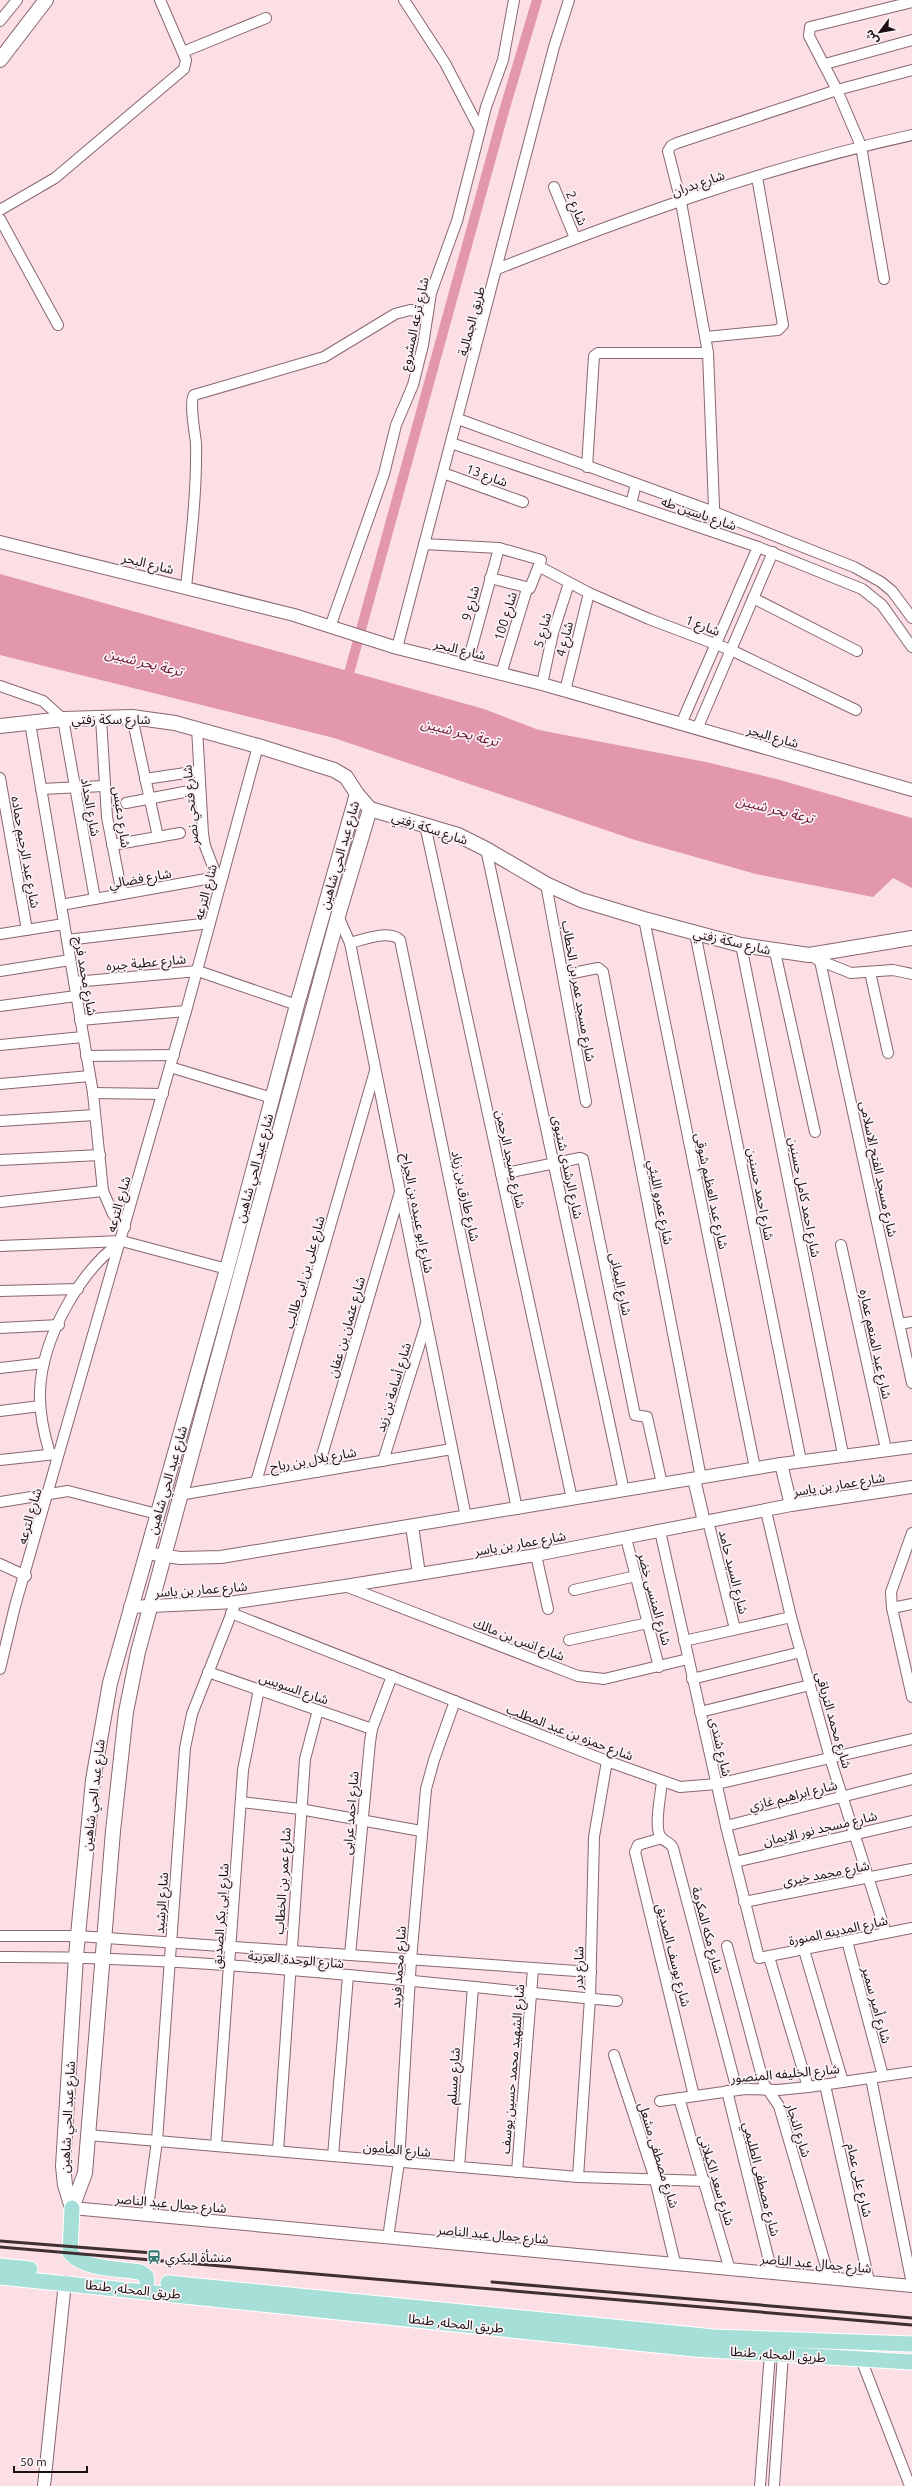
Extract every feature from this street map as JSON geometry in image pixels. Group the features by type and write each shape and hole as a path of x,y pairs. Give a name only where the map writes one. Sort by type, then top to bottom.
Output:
{"main road":[{"path":"0,60 46,0"},
{"name":"شارع سكة زفتي","path":"0,726 63,719 132,717 197,728 258,746 334,770 346,777 356,794 370,809 458,835 486,849 546,884 581,900 644,919 741,945 815,958 912,938"},
{"name":"شارع عبد الحي شاهين","path":"72,2208 65,2185 63,2166 76,1956 92,1780 110,1683 130,1606 227,1268 297,1005 356,794"},
{"name":"شارع عبد الحي شاهين","path":"72,2208 85,2173 102,1957 126,1712 150,1607 179,1495 338,916 370,809"},
{"path":"72,2208 70,2253 75,2258 84,2263 140,2272 146,2276 147,2280"},
{"name":"طريق المحله, طنطا","path":"0,2266 714,2337 908,2344"},
{"name":"طريق المحله, طنطا","path":"0,2277 65,2282 695,2349 908,2362"},
{"path":"908,2344 908,2362"}],"street":[{"path":"0,21 17,0"},
{"path":"0,210 55,178 184,69 186,60 160,0"},
{"path":"404,0 445,63 480,130"},
{"name":"شارع ترعه المشروع","path":"330,627 384,474 396,425 413,385 423,345 431,293 457,221 490,92 503,60 514,0"},
{"name":"طريق الجمالية","path":"397,648 497,270 554,47 569,0"},
{"path":"884,279 861,146 825,64 809,36 810,27 912,2"},
{"path":"183,52 266,18"},
{"path":"825,64 912,40"},
{"path":"715,532 708,353 681,202 668,155 671,146 837,90 912,70"},
{"name":"شارع بدران","path":"497,270 575,238 757,176 861,146 912,135"},
{"path":"706,337 778,330 783,324 757,176"},
{"name":"شارع 2","path":"554,186 575,238"},
{"path":"0,219 58,325"},
{"path":"186,587 195,486 195,431 192,403 194,395 324,357 395,314 410,310 428,313"},
{"path":"587,467 594,356 598,353 708,353"},
{"name":"شارع ياسين طه","path":"457,422 714,512 869,574 892,591 912,618"},
{"name":"شارع ياسين طه","path":"452,440 631,504 773,552 862,589 873,596 912,647"},
{"name":"شارع 13","path":"443,473 523,502"},
{"path":"631,504 636,484"},
{"name":"شارع البحر","path":"0,542 186,587 330,627 397,648 542,684 912,790"},
{"path":"424,544 499,548"},
{"path":"697,729 723,647 758,547"},
{"name":"شارع 1","path":"499,548 541,560 540,568 589,593 649,619 723,647 856,710"},
{"name":"شارع 9","path":"467,665 499,548"},
{"path":"681,724 723,647 753,598 773,552"},
{"name":"شارع 100","path":"501,674 527,589 532,586 540,568"},
{"path":"490,578 527,589"},
{"name":"شارع 5","path":"542,684 554,633 569,583"},
{"name":"شارع 4","path":"565,691 589,593"},
{"path":"753,598 857,650"},
{"path":"0,686 43,702 63,719"},
{"path":"132,717 158,837"},
{"name":"شارع دعبس","path":"101,718 104,786 112,845 122,894"},
{"name":"شارع الحداد","path":"63,719 95,899"},
{"name":"شارع محمد فرج","path":"30,723 90,1076 103,1191 113,1214 125,1227"},
{"name":"شارع فتحي نصر","path":"197,728 205,846 220,877"},
{"name":"شارع الترعه","path":"0,1669 15,1606 26,1576 50,1493 55,1454 122,1241 198,970 220,877 258,746"},
{"path":"145,779 199,771"},
{"name":"شارع عبد الرحيم حماده","path":"0,778 27,930"},
{"path":"41,789 104,786"},
{"path":"126,803 200,789"},
{"name":"شارع مسجد الرحمن","path":"425,825 572,1499"},
{"path":"112,845 180,833"},
{"name":"شارع الرشدى شتيوى","path":"486,849 624,1491"},
{"name":"شارع فضالي","path":"61,905 220,877"},
{"name":"شارع مسجد عمر بن الخطاب","path":"546,884 586,1102"},
{"name":"شارع ابو عبيده بن الجراح","path":"338,916 350,943 466,1517"},
{"name":"شارع عبد العظيم شوقى","path":"644,919 756,1468"},
{"path":"67,940 210,923"},
{"path":"0,934 64,924"},
{"name":"شارع احمد حسنين","path":"695,933 802,1461"},
{"name":"شارع طارق بن زياد","path":"350,943 386,935 394,935 400,940 517,1509"},
{"name":"شارع احمد كامل حسنين","path":"741,945 843,1454"},
{"path":"775,952 815,1132"},
{"path":"815,958 851,973 893,970 912,974"},
{"name":"شارع مسجد الفتح الاسلامى","path":"815,958 912,1383"},
{"path":"0,971 70,960"},
{"name":"شارع عمرو الليثي","path":"563,974 598,968 603,972 698,1478"},
{"path":"198,970 297,1005"},
{"name":"شارع عطية جبره","path":"74,982 198,970"},
{"path":"870,972 888,1053"},
{"path":"0,1006 76,996"},
{"path":"80,1020 186,1011"},
{"path":"0,1045 83,1037"},
{"path":"86,1056 174,1055"},
{"path":"170,1067 272,1098"},
{"name":"شارع على بن ابى طالب","path":"256,1482 376,1070"},
{"path":"0,1084 90,1076"},
{"path":"92,1093 163,1094"},
{"path":"0,1121 95,1115"},
{"path":"0,1160 100,1155"},
{"name":"شارع اليمانى","path":"501,1174 580,1158 583,1160 635,1415 647,1417 662,1484"},
{"name":"شارع عثمان بن عفان","path":"318,1472 400,1190"},
{"path":"0,1202 103,1191"},
{"path":"0,1460 55,1454 40,1406 44,1363 59,1325 78,1289 96,1261 122,1241"},
{"path":"0,1246 122,1241 227,1268"},
{"name":"شارع عبد المنعم عماره","path":"841,1245 886,1449"},
{"path":"0,1291 78,1289"},
{"name":"شارع أسامة بن زيد","path":"383,1461 427,1322"},
{"path":"899,1324 912,1322"},
{"path":"0,1328 59,1325"},
{"path":"0,1368 44,1363"},
{"path":"0,1411 40,1406"},
{"path":"146,1553 163,1556 202,1558 221,1557 843,1454 912,1447"},
{"name":"شارع بلال بن رباح","path":"179,1495 452,1449"},
{"path":"781,1464 791,1506"},
{"path":"698,1478 706,1522"},
{"name":"شارع عمار بن ياسر","path":"130,1606 150,1607 236,1602 345,1586 536,1555 766,1510 912,1487"},
{"path":"0,1502 33,1498 50,1493 68,1491 156,1514"},
{"name":"شارع محمد الترياقى","path":"766,1510 791,1617 830,1758 886,1933"},
{"name":"شارع السيد حامد","path":"706,1522 735,1629"},
{"path":"412,1526 419,1574"},
{"name":"شارع شندى","path":"660,1531 692,1679 744,1902 758,1956 761,1959 769,1957"},
{"path":"912,1534 908,1550 891,1592 892,1608 912,1696"},
{"name":"شارع المنسى خضر","path":"626,1538 659,1667"},
{"path":"536,1555 548,1609"},
{"path":"0,1564 26,1576"},
{"path":"574,1590 636,1576"},
{"name":"شارع انس بن مالك","path":"345,1586 578,1676 604,1679 688,1659"},
{"name":"شارع الرشيد","path":"147,2214 157,2141 185,1748 192,1714 236,1602"},
{"path":"892,1608 912,1604"},
{"name":"شارع حمزه بن عبد المطلب","path":"231,1613 607,1761 662,1781 689,1788 717,1784 912,1740"},
{"path":"684,1641 791,1617"},
{"path":"569,1640 648,1623"},
{"path":"901,1652 912,1650"},
{"path":"692,1679 801,1652"},
{"name":"شارع السويس","path":"208,1672 372,1729"},
{"name":"شارع احمد عرابى","path":"350,1955 372,1729 392,1676"},
{"path":"700,1712 810,1685"},
{"name":"شارع ابى بكر الصديق","path":"216,2146 241,1802 247,1744 259,1690"},
{"name":"شارع محمد فريد","path":"388,2238 399,2162 411,1960 421,1831 429,1774 456,1701"},
{"name":"شارع عمر بن الخطاب","path":"278,2152 300,1809 305,1760 318,1710"},
{"name":"شارع بدر","path":"578,2177 590,1998 594,1837 607,1761"},
{"name":"شارع ابراهيم غازي","path":"726,1826 912,1779"},
{"name":"شارع مكه المكرمة","path":"662,1781 657,1825 662,1838 669,1842 673,1848 732,2091"},
{"path":"241,1802 300,1809 421,1831"},
{"name":"شارع مسجد نور الايمان","path":"735,1862 912,1821"},
{"name":"شارع يوسف الصديق","path":"662,1838 638,1845 635,1852 694,2096"},
{"name":"شارع محمد خيرى","path":"744,1902 912,1869"},
{"name":"شارع المدينه المنورة","path":"769,1957 912,1928"},
{"name":"شارع الوحدة العربية","path":"0,1936 78,1936 590,1972"},
{"name":"شارع أمير سمير","path":"846,1941 883,2076"},
{"name":"شارع النجار","path":"727,1946 768,2089 779,2106 828,2277"},
{"path":"804,1950 843,2082"},
{"name":"شارع الوحدة العربية","path":"0,1956 76,1956 170,1961 410,1981 617,2001"},
{"path":"769,1957 808,2087"},
{"name":"شارع الشهيد محمد حسين يوسف","path":"517,2172 533,1969"},
{"path":"333,2156 348,1976"},
{"name":"شارع مسلم","path":"459,2167 473,1987"},
{"name":"شارع مصطفى مشعل","path":"614,2056 655,2179 674,2263"},
{"name":"شارع الخليفه المنصور","path":"660,2101 732,2091 808,2087 912,2072"},
{"path":"871,2078 912,2285"},
{"name":"شارع على عمام","path":"825,2085 869,2282"},
{"name":"شارع مصطفى الطليمي","path":"732,2091 772,2273"},
{"name":"شارع سعد الكيلانى","path":"679,2098 730,2270"},
{"name":"شارع المأمون","path":"88,2135 578,2177 704,2181"},
{"name":"شارع جمال عبد الناصر","path":"72,2208 674,2263 730,2270 912,2285"},
{"path":"44,2486 65,2282"},
{"path":"760,2486 777,2353"},
{"path":"774,2486 777,2353"},
{"path":"861,2359 910,2486"}],"water":[{"name":"ترعة بحر شبين","path":"0,574 484,709 539,730 706,762 780,780 912,818 912,888 893,878 873,897 756,874 635,840 334,738 0,655"}],"waterway":[{"path":"346,684 504,111 537,0"}],"railway":[{"path":"0,2241 153,2253"},
{"path":"0,2247 912,2325"},
{"path":"492,2282 912,2318"}],"place":[{"name":"منشأة البكري","path":"154,2257"}]}
